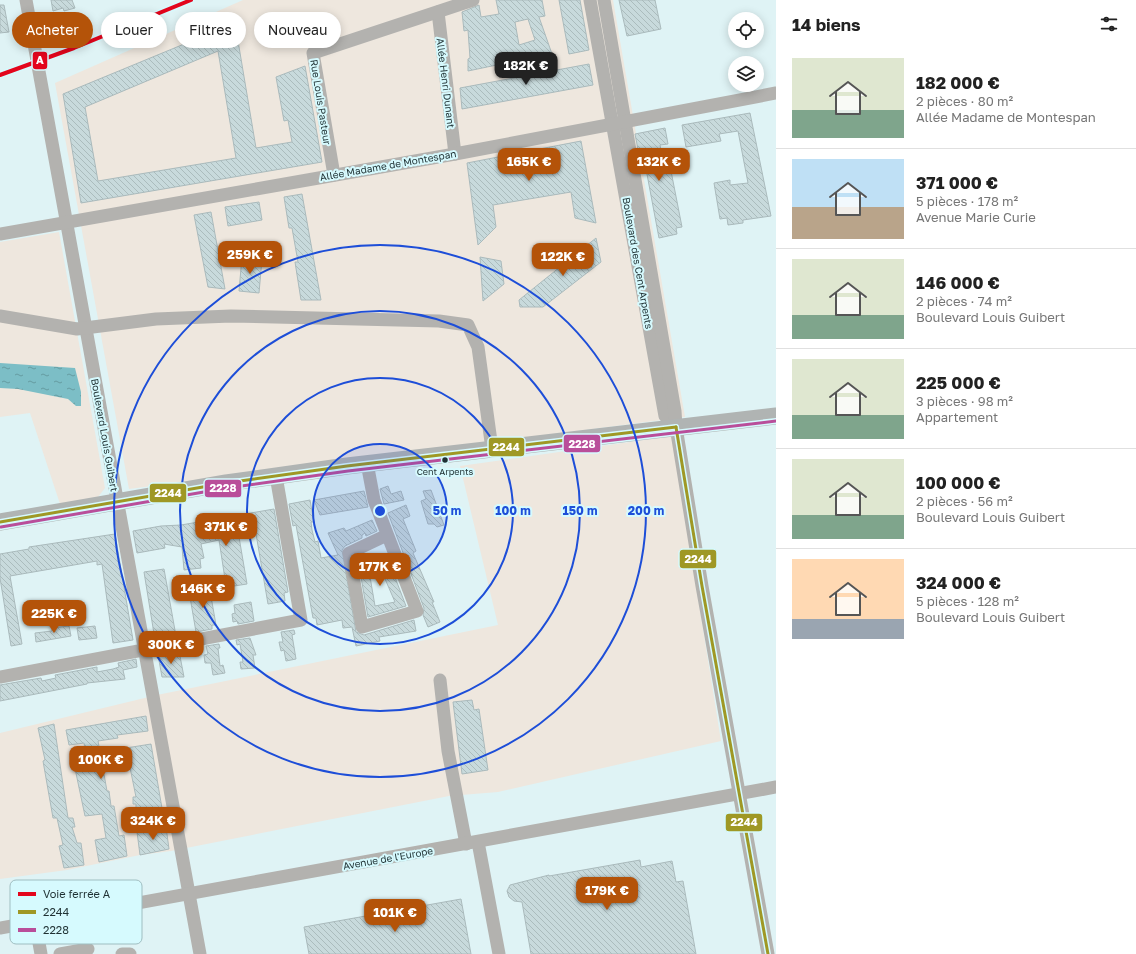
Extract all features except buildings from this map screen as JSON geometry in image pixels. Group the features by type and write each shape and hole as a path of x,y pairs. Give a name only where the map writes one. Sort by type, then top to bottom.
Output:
{"main road":[{"path":"0,522 117,501 367,463 776,416"}],"street":[{"name":"Boulevard Louis Guibert","path":"26,0 200,954"},
{"name":"Rue Louis Pasteur","path":"334,175 313,53 473,0"},
{"name":"Boulevard des Cent Arpents","path":"590,0 619,122"},
{"name":"Boulevard des Cent Arpents","path":"604,0 619,122 664,416 676,427"},
{"name":"Allée Henri Dunant","path":"438,12 456,154"},
{"name":"Allée Madame de Montespan","path":"0,234 456,154 776,93"},
{"path":"0,316 77,329 156,319 231,316 439,321 474,325 492,449"},
{"path":"676,427 702,586 768,954"},
{"path":"367,463 374,500 417,611 362,627 349,553 387,535"},
{"path":"1,673 144,649 301,620 276,476"},
{"path":"440,680 448,751 499,954"},
{"name":"Avenue de l'Europe","path":"142,902 776,787"},
{"name":"Avenue de l'Europe","path":"0,928 10,926"},
{"path":"39,944 41,954"},
{"path":"60,954 88,949"},
{"path":"122,954 130,954"}],"shaded area":[{"path":"243,0 613,0 685,417 129,489 55,83 134,48 167,48 167,34 175,30 175,48 246,48 246,12 216,12"},
{"path":"59,232 105,488 98,497 60,504 30,413 0,417 0,242"},
{"path":"672,436 721,741 498,792 449,796 171,851 140,855 67,870 0,879 0,733 157,695 498,625 460,466"}],"water":[{"path":"0,363 75,368 81,392 81,406 76,406 68,399 18,389 0,388"}],"rail line":[{"name":"A","path":"0,75 74,48 191,0"}],"transit line":[{"name":"2228","path":"1,527 227,488 348,471 776,421"},
{"name":"2244","path":"676,427 702,586 768,954"},
{"name":"2244","path":"0,522 226,483 347,466 676,427"}],"place":[{"name":"Cent Arpents","path":"445,460"}]}
